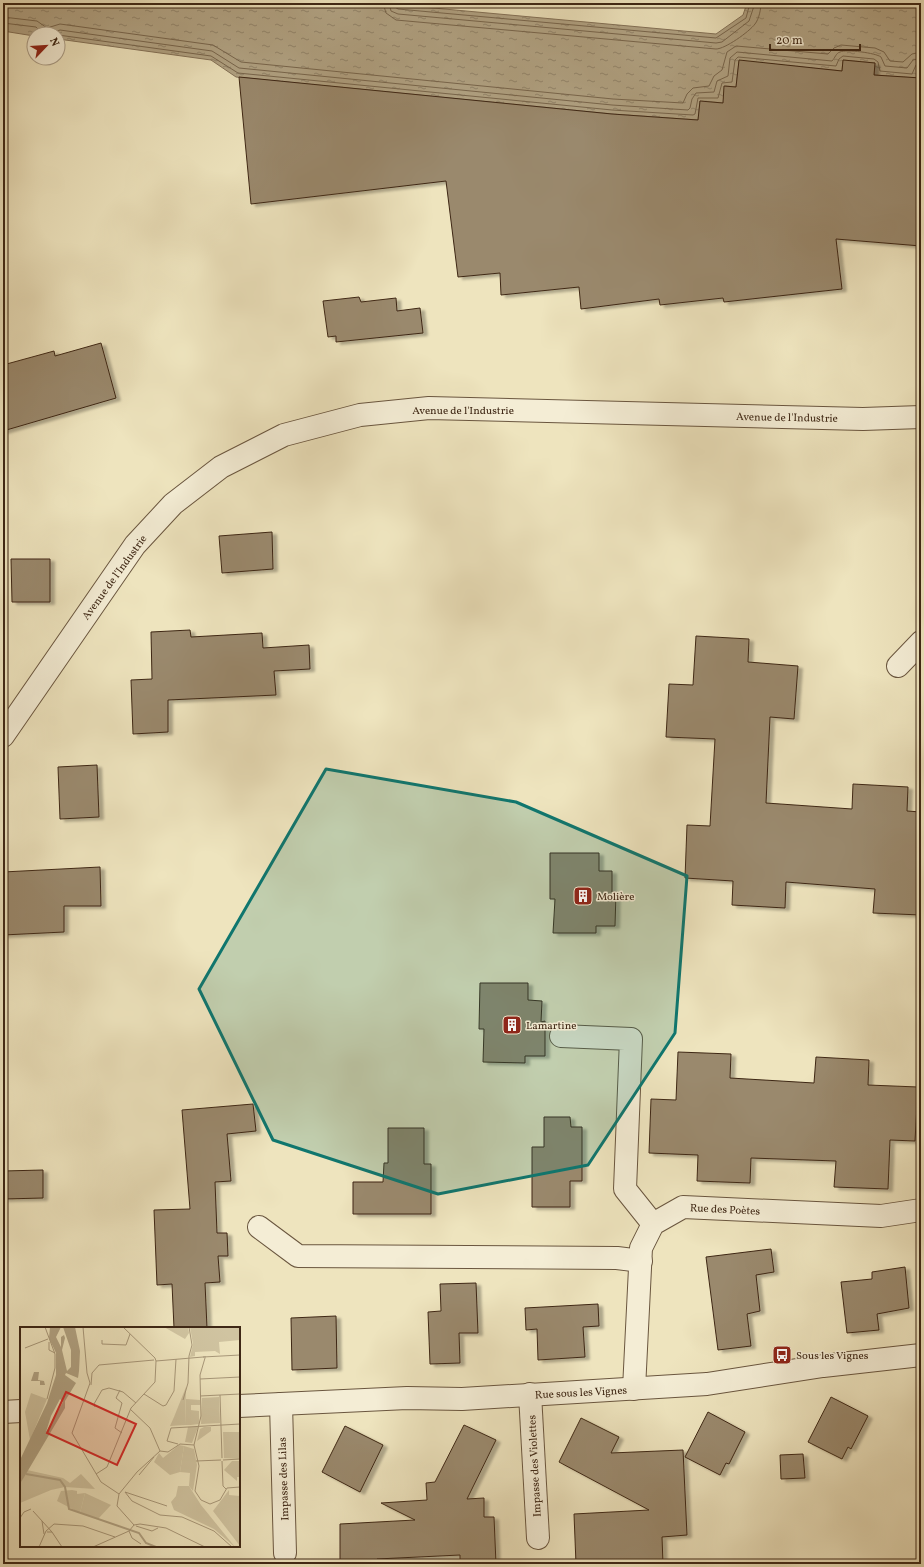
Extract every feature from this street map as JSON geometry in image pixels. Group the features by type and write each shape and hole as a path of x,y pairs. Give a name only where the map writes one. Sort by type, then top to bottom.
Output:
{"street":[{"name":"Avenue de l'Industrie","path":"3,736 13,706 135,545 173,504 222,467 284,435 360,414 429,408 863,419 921,417"},
{"path":"898,666 921,642"},
{"path":"561,1036 631,1039 625,1189 654,1224 641,1248 634,1389"},
{"name":"Rue des Poètes","path":"654,1224 683,1207 881,1216 921,1210"},
{"path":"260,1227 298,1256 617,1258 640,1262"},
{"name":"Rue sous les Vignes","path":"240,1406 407,1398 462,1399 707,1384 822,1366 921,1355"},
{"name":"Impasse des Violettes","path":"530,1394 538,1538"},
{"name":"Impasse des Lilas","path":"281,1404 285,1553"},
{"path":"3,1412 20,1412"}],"highlighted area":[{"path":"326,769 516,802 687,876 675,1033 588,1165 438,1194 273,1140 199,989"}],"water":[{"path":"3,3 379,3 716,34 743,15 747,3 921,3 921,67 918,67 917,78 874,75 875,63 843,60 842,71 739,61 736,87 725,86 723,103 700,101 698,120 612,114 236,77 211,60 66,40 66,26 26,26 26,35 3,31"}],"building":[{"path":"739,60 842,71 843,60 875,63 874,75 921,78 921,246 836,239 842,289 724,302 723,298 660,305 659,299 581,309 579,287 501,295 500,273 458,277 446,181 251,204 239,77 612,114 698,120 700,101 723,103 724,86 736,87"},
{"path":"359,297 361,302 396,298 397,311 420,308 423,333 336,342 336,336 328,337 323,301"},
{"path":"101,343 116,398 3,431 3,365 54,351 55,356"},
{"path":"272,532 273,569 222,573 219,536"},
{"path":"11,559 50,559 50,602 12,602"},
{"path":"190,630 191,637 262,633 263,648 309,645 310,669 274,671 276,695 168,700 168,732 133,734 131,680 152,679 151,632"},
{"path":"696,636 749,639 748,662 798,666 794,719 770,717 766,803 852,809 853,784 908,787 907,811 921,812 921,915 873,913 875,889 786,882 785,908 732,905 733,881 685,878 687,825 710,826 715,739 666,737 669,684 693,685"},
{"path":"97,765 99,817 60,819 58,767"},
{"name":"Molière","path":"550,853 599,853 599,871 612,871 612,892 616,892 615,926 596,926 596,933 553,933 555,899 550,899"},
{"path":"100,867 101,906 64,906 64,932 3,935 3,872"},
{"name":"Lamartine","path":"480,983 528,983 528,1000 542,1001 541,1022 545,1021 545,1056 525,1056 525,1063 483,1062 484,1029 479,1029"},
{"path":"678,1052 731,1054 730,1078 814,1083 816,1057 869,1060 868,1085 918,1087 915,1141 890,1140 888,1189 834,1187 836,1161 751,1158 750,1183 697,1181 698,1155 649,1153 651,1099 676,1100"},
{"path":"253,1104 256,1131 227,1134 231,1181 215,1182 217,1233 227,1233 228,1256 218,1256 220,1282 205,1283 207,1327 174,1327 172,1284 157,1285 154,1210 190,1209 182,1110"},
{"path":"544,1117 570,1117 571,1127 582,1127 582,1181 570,1181 570,1207 532,1207 532,1147 544,1147"},
{"path":"388,1128 424,1128 424,1164 431,1164 431,1214 353,1214 353,1182 383,1182 384,1163 388,1163"},
{"path":"43,1170 43,1198 4,1199 3,1171"},
{"path":"771,1249 774,1272 756,1275 760,1311 747,1314 751,1346 718,1350 706,1257"},
{"path":"905,1267 909,1308 877,1314 879,1330 847,1333 841,1282 872,1279 872,1272"},
{"path":"476,1283 478,1333 459,1333 460,1363 430,1364 428,1312 441,1311 440,1284"},
{"path":"598,1304 599,1326 583,1327 585,1357 538,1360 537,1329 526,1330 525,1308"},
{"path":"336,1316 337,1368 292,1370 291,1318"},
{"path":"831,1397 868,1416 851,1449 848,1447 842,1459 808,1442"},
{"path":"708,1412 745,1432 729,1464 726,1463 720,1475 685,1457"},
{"path":"581,1418 619,1437 611,1453 683,1450 687,1535 662,1537 663,1564 576,1564 574,1514 649,1510 559,1462"},
{"path":"464,1425 496,1440 467,1499 484,1498 484,1517 494,1517 496,1564 460,1564 460,1555 377,1559 377,1564 340,1564 340,1524 415,1520 381,1503 427,1500 426,1483 435,1482"},
{"path":"345,1426 383,1445 360,1492 322,1472"},
{"path":"803,1454 805,1478 781,1479 780,1455"}],"place":[{"name":"Molière","path":"583,896"},
{"name":"Lamartine","path":"512,1025"},
{"name":"Sous les Vignes","path":"782,1355"}]}
